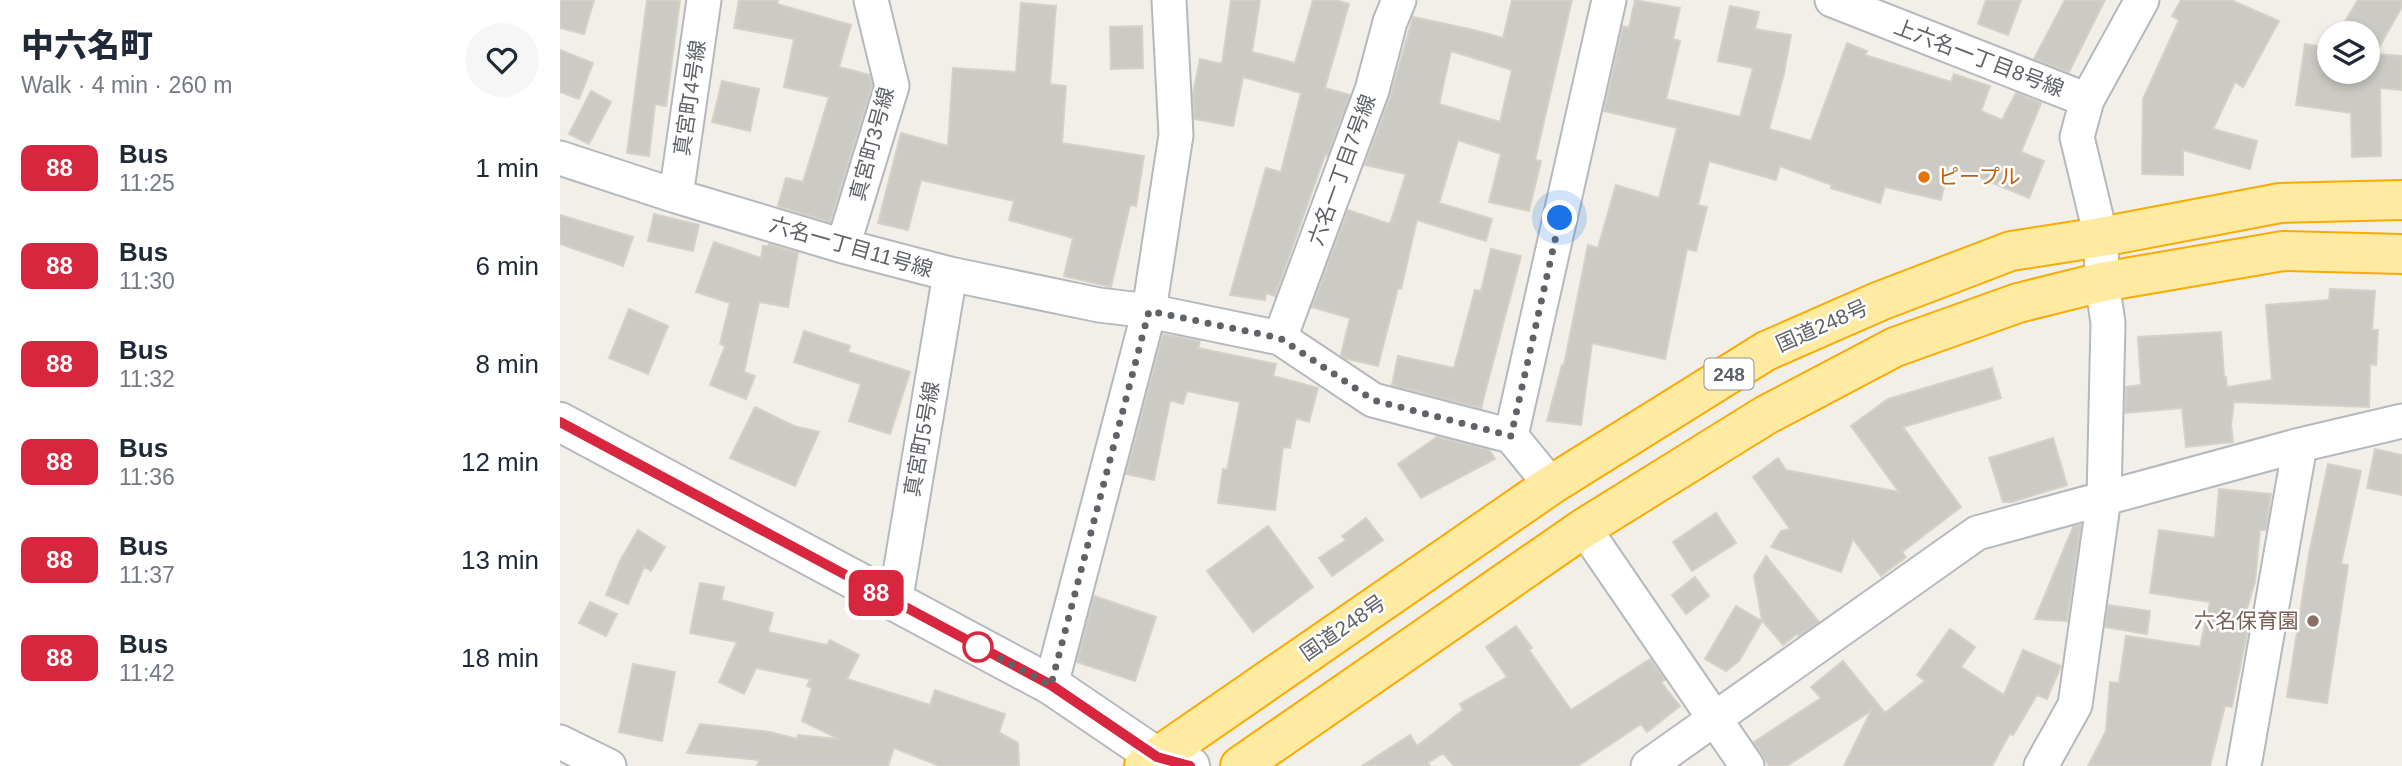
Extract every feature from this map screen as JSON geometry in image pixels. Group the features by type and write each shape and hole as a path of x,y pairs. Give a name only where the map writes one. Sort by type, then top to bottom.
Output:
{"highway":[{"name":"国道248号","path":"1164,763 1551,485 1766,351 1880,301 2011,251 2280,203 2402,200"},
{"name":"248","path":"1240,766 1584,528 1766,415 1895,347 2018,303 2102,282 2283,251 2402,254"}],"main road":[{"path":"560,422 1051,685 1164,763"}],"street":[{"name":"真宮町4号線","path":"676,196 704,0"},
{"name":"真宮町3号線","path":"843,246 892,86 871,0"},
{"path":"1051,685 1149,311 1176,135 1169,0"},
{"name":"六名一丁目7号線","path":"1280,338 1372,90 1390,22 1399,0"},
{"path":"1511,436 1609,0"},
{"name":"上六名一丁目8号線","path":"1832,0 2087,100"},
{"path":"2041,766 2075,705 2104,498 2108,323 2102,282 2101,237 2077,137 2087,100 2142,0"},
{"name":"六名一丁目11号線","path":"560,158 843,246 950,274 1280,338"},
{"name":"真宮町5号線","path":"895,603 950,274"},
{"path":"1280,338 1373,400 1511,436 1551,485"},
{"path":"1648,766 1977,533 2300,445 2402,421"},
{"path":"2244,766 2300,445"},
{"path":"1584,528 1748,766"},
{"path":"560,742 609,766"}],"building":[{"path":"560,0 594,0 584,34 560,28"},
{"path":"647,0 680,0 666,106 655,104 649,156 627,153"},
{"path":"739,0 778,0 777,4 851,25 839,67 870,75 872,85 830,222 778,206 786,178 803,182 829,97 784,87 794,39 734,28"},
{"path":"1231,0 1260,0 1252,52 1295,63 1313,0 1336,0 1349,4 1325,88 1350,95 1327,156 1325,155 1275,296 1266,293 1265,300 1230,295 1266,168 1281,172 1301,93 1243,77 1233,126 1194,119 1193,93 1200,59 1222,64"},
{"path":"1512,0 1572,0 1535,160 1541,161 1529,211 1489,202 1501,154 1458,140 1439,203 1492,219 1486,241 1417,220 1401,289 1398,288 1378,366 1344,358 1341,355 1350,318 1312,307 1348,210 1390,224 1406,174 1365,165 1390,97 1413,17 1503,38","holes":["1451,51 1512,70 1500,122 1439,104"]},
{"path":"1635,0 1680,8 1673,39 1680,41 1666,99 1740,117 1753,68 1718,61 1730,6 1759,12 1755,29 1791,35 1769,129 1811,141 1847,43 1867,51 1865,55 1951,82 1954,74 1990,86 1981,111 2002,120 2016,93 2041,103 2021,152 2044,161 2029,198 1949,165 1941,200 1885,187 1880,203 1831,188 1832,185 1780,166 1776,180 1709,161 1698,205 1707,207 1696,251 1687,249 1665,359 1592,343 1581,425 1547,421 1564,365 1588,245 1598,248 1616,185 1659,198 1677,128 1604,111 1623,26 1629,28"},
{"path":"1986,0 2021,0 2008,35 1978,24"},
{"path":"2065,0 2105,0 2069,72 2034,59"},
{"path":"2181,0 2231,0 2279,21 2243,87 2235,82 2213,129 2257,141 2250,169 2183,150 2183,175 2142,174 2143,99 2179,20 2172,16"},
{"path":"2358,0 2402,0 2402,7 2380,45 2380,21 2345,21"},
{"path":"1021,3 1056,6 1050,84 1066,86 1062,143 1144,156 1136,206 1130,205 1111,287 1064,276 1073,238 1009,220 1014,201 921,180 908,230 878,223 901,133 948,146 953,68 1016,72"},
{"path":"1142,26 1143,68 1111,69 1110,27"},
{"path":"2305,44 2317,46 2317,84 2380,84 2380,54 2402,56 2402,90 2380,88 2381,156 2352,157 2351,113 2296,105"},
{"path":"560,50 593,63 579,99 560,92"},
{"path":"722,81 759,89 750,131 712,122"},
{"path":"591,91 611,102 589,144 569,134"},
{"path":"654,214 699,225 693,251 648,241"},
{"path":"560,215 633,237 623,266 560,244"},
{"path":"714,242 761,258 763,246 769,244 798,253 788,307 759,302 744,372 755,376 746,399 710,385 725,346 720,344 730,303 696,292"},
{"path":"1491,249 1521,256 1481,408 1392,385 1398,356 1454,368 1475,290 1481,291"},
{"path":"2330,289 2375,291 2372,330 2378,330 2376,365 2370,364 2369,407 2234,402 2231,424 2233,442 2186,447 2182,408 2125,413 2126,387 2141,385 2138,337 2221,332 2227,387 2272,380 2266,305 2329,300"},
{"path":"629,309 668,326 648,374 609,358"},
{"path":"804,331 850,346 848,352 910,372 890,434 849,421 861,384 794,362"},
{"path":"1163,334 1200,341 1198,348 1276,364 1273,376 1318,388 1309,422 1296,418 1290,448 1283,447 1275,510 1218,503 1223,469 1227,470 1240,402 1187,391 1183,404 1170,400 1154,480 1126,474"},
{"path":"1992,368 2001,398 1903,427 1961,507 1902,552 1906,557 1881,576 1853,539 1841,572 1771,547 1781,531 1790,529 1753,477 1778,458 1786,470 1899,492 1851,426 1888,399"},
{"path":"755,407 794,426 819,432 795,486 730,458"},
{"path":"1437,437 1489,450 1495,459 1421,498 1398,464"},
{"path":"2053,438 2067,485 2012,502 2003,502 1989,458"},
{"path":"2375,449 2402,455 2402,495 2367,488"},
{"path":"2328,464 2361,471 2341,564 2348,565 2327,703 2287,697 2309,554"},
{"path":"2219,489 2271,494 2266,530 2260,530 2255,582 2244,618 2250,619 2232,707 2225,706 2210,766 2088,766 2106,731 2110,682 2119,683 2126,636 2200,647 2210,602 2150,593 2159,530 2215,538"},
{"path":"1716,513 1736,543 1692,571 1673,542"},
{"path":"1366,518 1383,540 1332,576 1319,558 1346,540 1342,536"},
{"path":"2081,525 2067,621 2035,619 2073,527"},
{"path":"1268,526 1313,587 1253,632 1207,571"},
{"path":"638,530 665,547 651,571 644,567 628,604 606,595 620,561"},
{"path":"1766,556 1819,622 1783,645 1762,620 1754,576"},
{"path":"1695,577 1709,596 1686,614 1672,595"},
{"path":"700,583 724,587 721,600 773,613 768,632 827,645 830,640 859,655 847,679 930,705 935,690 1005,714 999,732 1018,743 1019,766 940,766 894,748 888,766 757,766 759,760 687,753 700,724 770,732 797,739 798,735 839,739 802,721 812,688 807,686 810,679 756,668 744,694 719,682 737,642 690,633"},
{"path":"1094,596 1156,617 1135,681 1077,662"},
{"path":"590,602 617,614 606,636 579,623"},
{"path":"2108,605 2150,611 2147,634 2105,627"},
{"path":"1736,606 1762,621 1739,661 1726,671 1705,659"},
{"path":"1516,626 1532,648 1529,650 1571,710 1650,659 1665,680 1661,682 1680,706 1647,732 1641,724 1578,766 1454,766 1443,753 1428,763 1430,766 1362,766 1410,735 1417,746 1463,710 1460,704 1507,677 1486,647"},
{"path":"1950,629 1975,647 1961,667 2004,695 2023,650 2061,666 2047,699 2037,695 2013,735 2010,733 1992,766 1844,766 1871,711 1787,766 1769,766 1754,742 1821,698 1811,687 1843,661 1885,713 1925,681 1917,675"},
{"path":"633,664 675,672 662,741 619,732"}],"bus line":[{"name":"88","path":"560,422 1051,685 1157,757 1190,766"}],"place":[{"name":"ピープル","path":"1924,177"},
{"name":"六名保育園","path":"2313,621"}],"route":[{"path":"978,647 1051,685 1149,311 1280,338 1373,400 1511,436 1560,218"}]}
